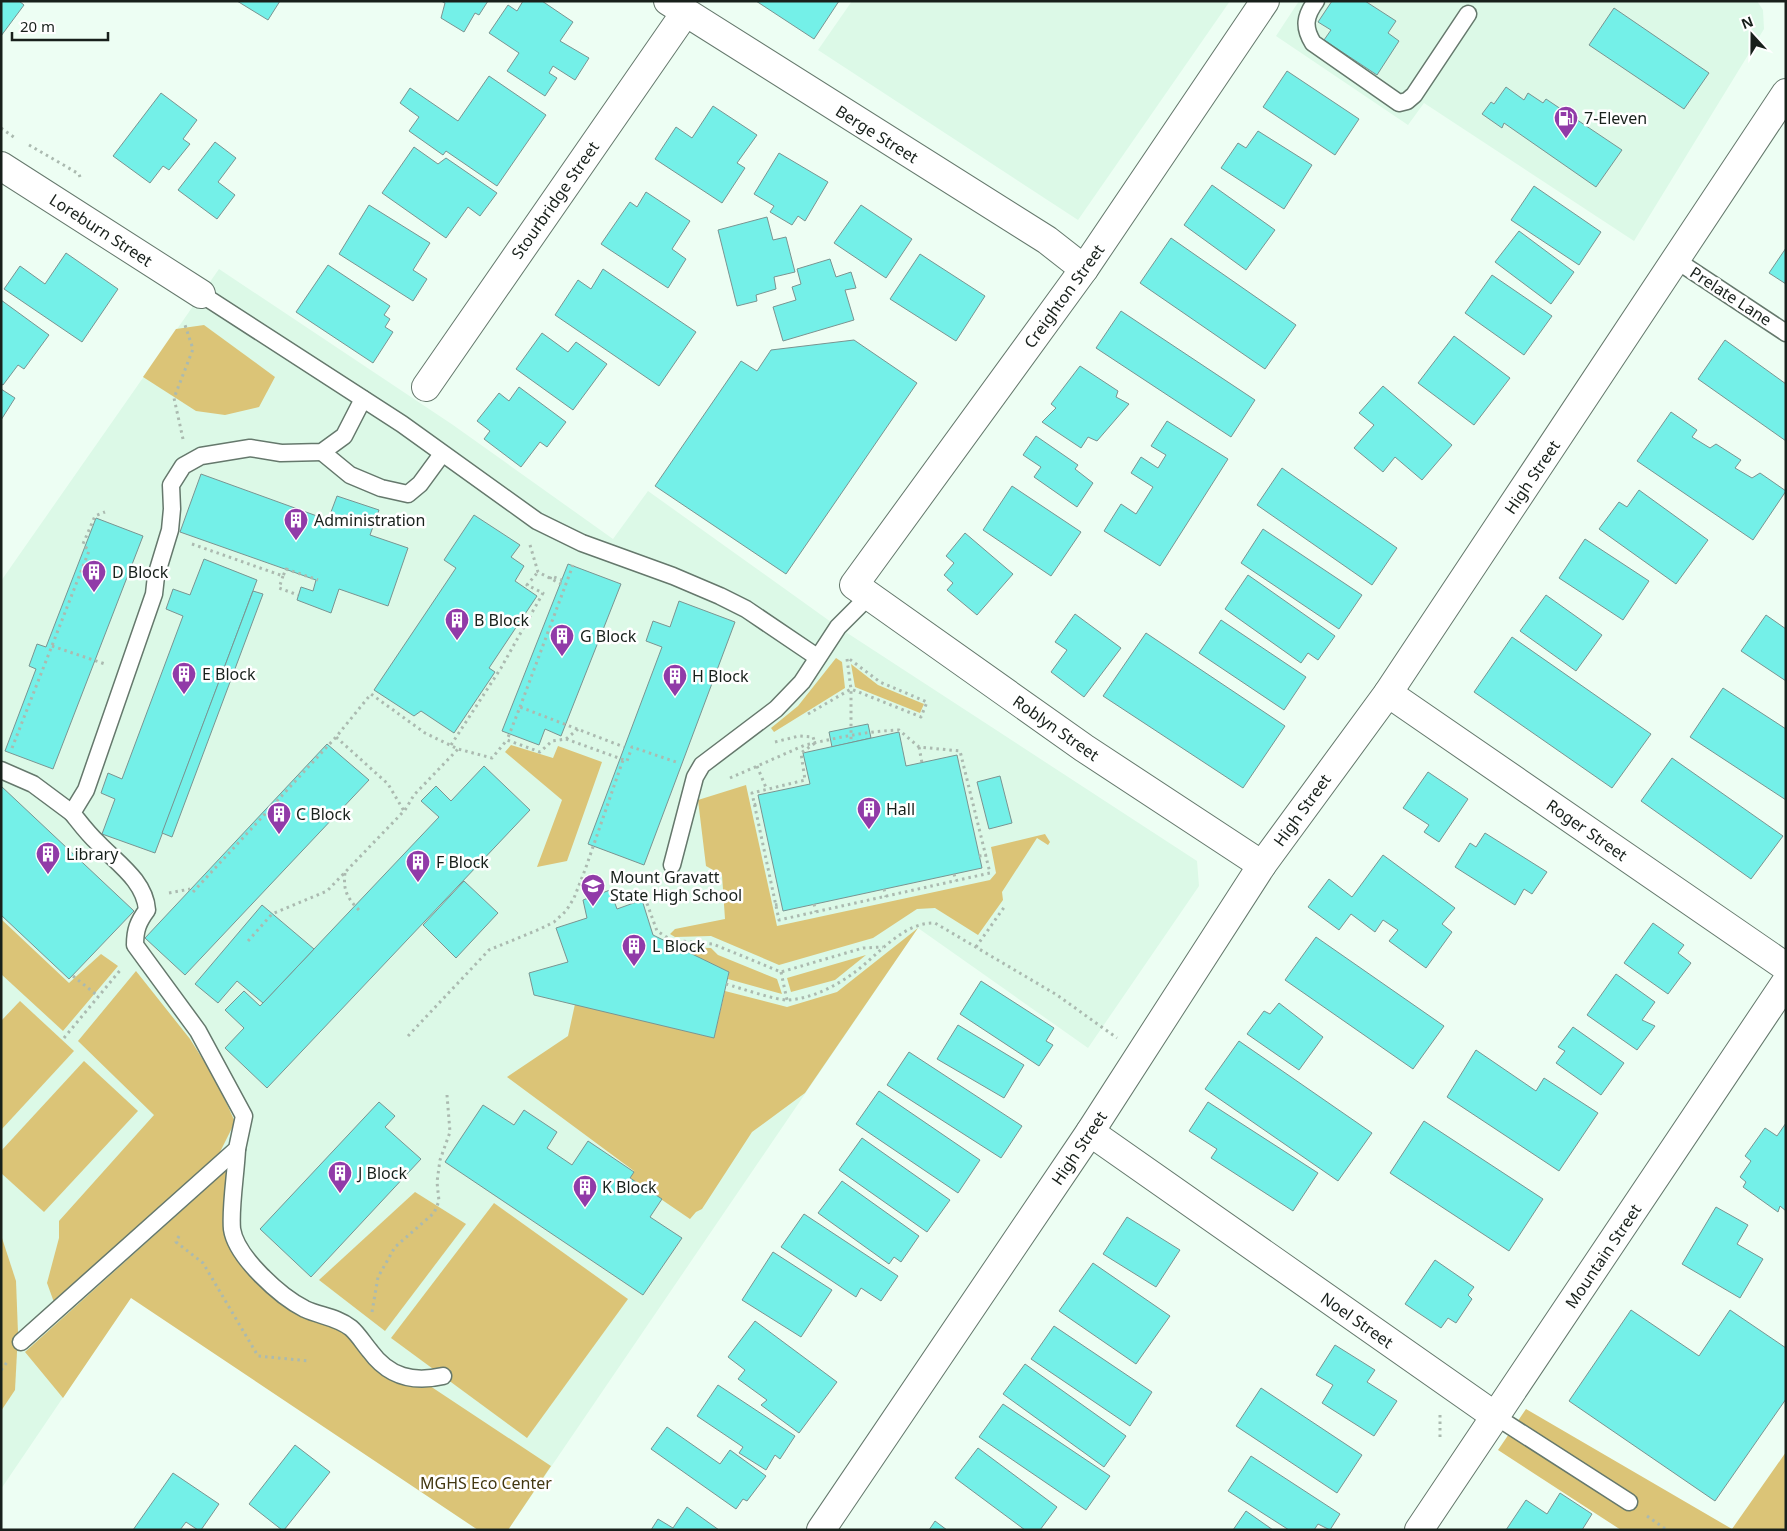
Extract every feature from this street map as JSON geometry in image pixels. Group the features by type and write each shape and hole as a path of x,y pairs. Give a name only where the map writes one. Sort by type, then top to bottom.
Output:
{"street":[{"name":"Creighton Street","path":"862,590 1084,269 1265,1"},
{"name":"Berge Street","path":"677,7 1047,240 1084,269"},
{"name":"Stourbridge Street","path":"426,387 677,7"},
{"name":"High Street","path":"821,1530 1090,1132 1262,865 1388,693 1786,93"},
{"name":"Loreburn Street","path":"1,166 201,294"},
{"name":"Roblyn Street","path":"862,590 1084,748 1262,865"},
{"name":"Roger Street","path":"1388,693 1786,967"},
{"name":"Mountain Street","path":"1419,1530 1786,982"},
{"name":"Noel Street","path":"1090,1132 1495,1416"}],"lane":[{"path":"1316,1 1307,13 1306,30 1313,43 1399,103 1407,102 1414,95 1468,14"},
{"name":"Prelate Lane","path":"1676,260 1786,332"},
{"path":"201,294 363,400 537,522 582,543 673,576 720,596 746,609 818,657"},
{"path":"72,813 89,781 154,594 156,576 168,536 172,509 171,485 183,466 202,456 250,448 281,453 322,452 344,436 363,400"},
{"path":"322,452 350,475 381,488 408,494 420,484 442,454"},
{"path":"672,865 695,777 702,766 776,709 802,682 862,590"},
{"path":"1,770 32,784 72,813 96,842 136,880 146,897 147,910 138,922 135,933 135,945 198,1032 244,1116 237,1149 232,1230 248,1262 276,1288 305,1308 342,1322 353,1329 389,1372 405,1378 426,1380 443,1376"},
{"path":"21,1342 237,1149"},
{"name":"Noel Street","path":"1495,1416 1629,1502"}],"path":[{"path":"185,325 193,349 174,398 188,463"},
{"path":"10,753 89,551 83,544 94,516 105,512"},
{"path":"537,522 529,540 538,572"},
{"path":"168,536 283,576"},
{"path":"193,892 336,738 371,694 425,733 458,749 492,758 507,740 582,543"},
{"path":"298,595 279,588 286,569 318,580"},
{"path":"538,572 562,580"},
{"path":"451,745 500,668 543,593 526,586 538,572"},
{"path":"552,577 565,586"},
{"path":"52,646 105,664"},
{"path":"851,689 921,717 926,702 880,682 846,657 851,689 849,736 851,743"},
{"path":"801,718 851,689"},
{"path":"520,707 624,748"},
{"path":"566,739 578,729"},
{"path":"507,740 540,752 552,741 566,739 627,761 632,747 686,766 695,777 710,786 805,745 872,731 899,730 919,747 960,751 987,855 990,874 779,920 752,793 793,786 805,780 801,753 815,743"},
{"path":"773,743 799,736 813,737 815,743"},
{"path":"336,738 388,784 404,810"},
{"path":"919,747 922,763"},
{"path":"248,941 272,914 322,893 345,872 404,810 414,795 458,749"},
{"path":"408,1036 489,950 547,926 566,911 574,898 585,870 623,760"},
{"path":"959,761 963,760"},
{"path":"757,766 766,790"},
{"path":"754,804 760,803"},
{"path":"979,856 987,855"},
{"path":"345,872 343,888 348,900 359,910"},
{"path":"954,874 956,881"},
{"path":"884,889 886,897"},
{"path":"612,895 645,898 657,931 671,940 713,944 781,972 864,948 883,947"},
{"path":"776,905 781,904"},
{"path":"814,904 816,912"},
{"path":"976,947 1005,906"},
{"path":"726,984 787,1001 830,989 856,972 883,947 909,931 928,923 935,923 1057,995 1119,1039"},
{"path":"64,1038 126,964"},
{"path":"781,972 787,1001"},
{"path":"73,976 98,996"},
{"path":"365,1345 378,1277 395,1247 434,1213 439,1201 437,1182 439,1167 450,1132 447,1095"},
{"path":"190,1253 203,1263 258,1356 310,1362"},
{"path":"1439,1413 1440,1439"}],"shaded area":[{"path":"852,1 1230,1 1078,220 818,50"},
{"path":"1299,1 1757,1 1763,10 1764,29 1634,241 1424,103 1408,125 1276,36"},
{"name":"Mount Gravatt State High School","path":"219,269 453,425 613,539 648,491 838,627 1197,861 1199,886 1088,1048 918,928 508,1530 478,1530 131,1297 1,1489 1,581"}],"green space":[{"path":"204,325 275,377 259,407 225,415 196,411 143,377 176,329"},
{"path":"836,658 842,662 845,688 774,732 771,728 798,706"},
{"path":"851,664 878,685 924,704 920,713 855,687"},
{"path":"511,745 553,758 558,746 602,762 567,861 537,867 562,800 505,752"},
{"path":"746,785 777,926 990,880 996,873 991,847 1045,834 1050,842 1048,845 1037,838 1002,892 1003,900 978,935 935,908 917,909 873,938 779,965 711,936 675,937 670,934 675,929 725,919 722,875 706,866 698,800"},
{"path":"1,919 69,983 101,954 118,966 63,1031 1,974"},
{"path":"918,928 805,1093 752,1132 702,1209 696,1212 690,1219 630,1178 634,1171 507,1077 568,1036 575,1004 714,1038 725,991 787,1007 837,992"},
{"path":"676,947 711,948 718,955 777,979 782,994 728,979 729,972"},
{"path":"866,955 835,980 791,992 787,978"},
{"path":"136,971 190,1039 217,1082 235,1122 219,1154 55,1305 47,1283 59,1238 59,1221 154,1115 78,1041"},
{"path":"20,1001 74,1051 1,1130 1,1021"},
{"path":"84,1061 138,1111 44,1212 1,1173 1,1151"},
{"name":"MGHS Eco Center","path":"229,1168 243,1265 341,1326 360,1348 427,1384 551,1466 508,1530 478,1530 131,1298 63,1398 25,1352"},
{"path":"415,1192 466,1224 385,1331 319,1280"},
{"path":"494,1203 628,1299 527,1438 391,1338"},
{"path":"1,1235 16,1281 18,1333 15,1390 1,1411"},
{"path":"1526,1409 1732,1529 1786,1452 1786,1530 1621,1530 1498,1450"}],"building":[{"path":"1,1 19,1 24,5 1,36"},
{"path":"237,1 280,1 268,20"},
{"path":"441,1 488,1 479,15 475,13 464,32 441,18 445,3"},
{"path":"523,1 542,1 573,22 560,41 589,58 575,80 553,66 549,73 557,78 545,96 507,71 519,53 489,33 508,5 517,11"},
{"path":"756,1 839,1 814,39"},
{"path":"1332,1 1365,1 1396,21 1388,33 1399,41 1377,75 1324,40 1331,30 1318,22"},
{"path":"1614,8 1709,73 1684,109 1589,45"},
{"path":"1287,71 1359,119 1335,155 1263,107"},
{"path":"489,76 546,115 497,186 446,151 443,155 409,131 419,117 400,103 410,88 458,121"},
{"name":"7-Eleven","path":"1506,87 1524,100 1528,93 1543,103 1546,99 1622,150 1596,187 1504,123 1502,128 1482,114 1491,102 1494,104"},
{"path":"161,93 197,120 183,139 190,144 169,170 163,166 150,183 113,156"},
{"path":"713,106 757,135 737,163 745,168 722,203 655,159 676,127 692,138"},
{"path":"1258,131 1312,165 1284,209 1221,168 1238,143 1246,148"},
{"path":"215,142 236,158 218,182 235,195 217,219 178,190"},
{"path":"414,147 438,164 446,158 497,193 480,216 468,207 446,238 382,193"},
{"path":"779,153 828,182 805,221 798,216 792,225 770,212 774,206 754,194"},
{"path":"1212,185 1275,230 1246,270 1184,225"},
{"path":"1534,186 1601,232 1579,265 1511,220"},
{"path":"646,192 690,221 672,249 686,259 668,288 601,244 630,202 637,207"},
{"path":"369,205 430,243 413,270 427,279 413,301 339,254"},
{"path":"861,205 912,239 886,278 834,243"},
{"path":"767,217 773,240 786,237 795,272 774,277 776,289 756,295 757,301 737,306 718,230"},
{"path":"1519,231 1574,272 1551,304 1495,262"},
{"path":"1171,238 1296,325 1265,369 1140,283"},
{"path":"1786,248 1786,284 1769,273"},
{"path":"66,253 118,289 82,342 4,289 20,266 45,284"},
{"path":"920,254 985,296 956,341 890,299"},
{"path":"830,259 836,277 851,272 856,288 845,290 854,320 783,341 773,307 796,300 792,287 801,284 797,269"},
{"path":"328,265 390,306 384,315 390,319 385,327 393,332 373,363 296,312"},
{"path":"603,269 696,332 659,386 555,315 578,280 591,289"},
{"path":"1492,275 1552,316 1524,355 1465,313"},
{"path":"1,300 49,335 24,369 18,365 3,385 1,384"},
{"path":"1121,311 1255,400 1231,437 1096,348"},
{"path":"542,333 568,352 576,342 607,364 573,410 516,369"},
{"path":"1454,336 1510,378 1474,425 1418,383"},
{"path":"854,340 917,383 786,574 655,486 741,361 757,371 771,350"},
{"path":"1725,340 1786,384 1786,441 1698,379"},
{"path":"1080,366 1118,391 1116,397 1129,404 1097,441 1088,437 1081,448 1042,422 1056,408 1051,404"},
{"path":"1383,386 1452,445 1422,480 1395,457 1383,472 1354,448 1374,425 1359,413"},
{"path":"519,387 566,422 547,447 540,442 521,467 484,439 490,431 477,421 499,393 509,401"},
{"path":"1,389 15,398 1,420"},
{"path":"1671,412 1697,430 1692,437 1710,448 1716,444 1741,460 1735,468 1752,478 1760,473 1786,491 1753,540 1637,461"},
{"path":"1167,421 1228,459 1160,566 1104,531 1121,504 1136,514 1153,487 1131,473 1141,457 1158,468 1166,455 1151,446"},
{"path":"1036,436 1078,465 1075,469 1093,483 1077,507 1034,477 1041,467 1023,455"},
{"path":"1282,468 1397,548 1372,585 1257,505"},
{"name":"Administration","path":"201,474 328,520 337,496 379,510 370,535 408,548 388,606 339,589 331,613 297,600 301,587 313,591 316,580 180,532"},
{"path":"1012,486 1081,532 1051,576 983,530"},
{"path":"1639,490 1708,540 1676,584 1599,529 1619,502 1627,507"},
{"name":"B Block","path":"474,515 520,545 511,557 524,566 515,581 537,596 489,668 495,672 454,733 421,711 414,716 374,690 456,568 444,560"},
{"name":"D Block","path":"96,518 143,536 53,769 5,751 36,669 29,666 37,644 46,647"},
{"path":"1263,529 1362,595 1339,629 1241,563"},
{"path":"965,533 1013,574 977,615 947,590 953,583 944,575 954,563 946,556"},
{"path":"1585,539 1649,581 1623,620 1559,578"},
{"name":"E Block","path":"204,559 257,580 155,853 102,834 115,799 101,793 108,773 122,779 183,616 166,609 173,589 190,595"},
{"name":"G Block","path":"568,564 621,584 561,736 545,729 539,745 502,731"},
{"path":"1248,575 1335,636 1318,660 1308,653 1301,663 1225,609"},
{"path":"253,591 263,594 172,837 162,833"},
{"path":"1546,595 1602,635 1576,671 1520,631"},
{"name":"H Block","path":"679,601 735,622 644,865 588,844 662,647 646,641 653,621 670,627"},
{"path":"1075,614 1121,648 1084,697 1051,672 1067,650 1055,642"},
{"path":"1766,615 1786,629 1786,681 1741,651"},
{"path":"1221,620 1306,677 1284,710 1199,653"},
{"path":"1146,633 1285,726 1243,788 1103,696"},
{"path":"1512,637 1651,734 1612,788 1474,692"},
{"path":"1723,688 1786,729 1786,800 1690,737"},
{"path":"868,724 871,738 832,747 829,732"},
{"name":"Hall","path":"899,732 906,766 957,755 982,868 783,911 758,795 810,784 803,753"},
{"name":"C Block","path":"327,744 369,780 185,975 145,938"},
{"path":"1672,758 1783,836 1751,879 1641,801"},
{"name":"F Block","path":"484,766 530,810 267,1088 225,1048 244,1028 225,1010 244,991 260,1006 439,817 421,801 436,786 451,801"},
{"path":"1428,772 1468,799 1439,842 1424,832 1429,825 1403,808"},
{"path":"1000,776 1012,823 989,829 977,782"},
{"name":"Library","path":"1,786 134,911 69,979 1,915"},
{"path":"1485,833 1547,872 1532,894 1524,889 1515,905 1455,867 1470,843 1476,847"},
{"path":"1383,855 1455,908 1442,924 1452,932 1426,968 1389,941 1398,930 1383,920 1375,932 1351,914 1339,930 1308,907 1329,879 1352,897"},
{"path":"464,881 498,913 456,958 423,925"},
{"name":"L Block","path":"610,890 617,909 642,900 653,935 729,972 714,1038 534,995 529,973 568,962 556,928 587,918 583,900"},
{"path":"262,905 314,949 263,1003 237,981 218,1003 195,984"},
{"path":"1653,923 1684,945 1678,953 1691,963 1668,994 1624,963"},
{"path":"1316,937 1444,1026 1413,1069 1285,980"},
{"path":"1616,974 1655,1002 1642,1020 1655,1026 1637,1050 1587,1015"},
{"path":"981,981 1054,1028 1046,1041 1053,1045 1039,1066 960,1014"},
{"path":"1279,1003 1323,1037 1299,1070 1247,1034 1264,1011 1270,1014"},
{"path":"958,1025 1024,1065 1004,1098 937,1059"},
{"path":"1573,1027 1624,1063 1601,1095 1556,1063 1565,1051 1558,1047"},
{"path":"1239,1041 1372,1133 1338,1181 1205,1089"},
{"path":"1476,1050 1536,1091 1544,1078 1598,1113 1559,1171 1447,1097"},
{"path":"909,1052 1022,1126 1001,1158 887,1085"},
{"path":"879,1091 980,1160 958,1193 856,1124"},
{"name":"J Block","path":"379,1102 395,1116 385,1127 421,1159 311,1277 260,1229"},
{"path":"1208,1102 1318,1173 1293,1211 1211,1158 1217,1149 1189,1131"},
{"name":"K Block","path":"483,1105 514,1125 524,1110 557,1132 547,1148 572,1165 588,1141 634,1172 630,1178 662,1199 650,1217 682,1238 643,1295 445,1162"},
{"path":"1424,1121 1543,1199 1509,1251 1390,1173"},
{"path":"1786,1123 1786,1211 1780,1206 1778,1212 1743,1187 1746,1182 1740,1177 1751,1161 1745,1156 1765,1128 1777,1136"},
{"path":"862,1138 950,1200 927,1232 839,1170"},
{"path":"842,1181 919,1236 901,1262 894,1257 889,1264 818,1213"},
{"path":"1716,1207 1748,1225 1737,1244 1763,1259 1740,1298 1682,1264"},
{"path":"804,1214 898,1276 881,1301 861,1288 856,1297 781,1247"},
{"path":"1127,1217 1180,1250 1156,1287 1103,1254"},
{"path":"773,1252 832,1290 801,1337 742,1300"},
{"path":"1435,1260 1474,1287 1468,1295 1472,1299 1456,1323 1448,1318 1441,1328 1405,1304"},
{"path":"1093,1263 1170,1316 1136,1364 1059,1311"},
{"path":"1631,1310 1699,1356 1730,1310 1786,1348 1786,1399 1715,1501 1569,1401"},
{"path":"755,1321 837,1382 799,1433 761,1405 767,1400 738,1379 745,1370 728,1357"},
{"path":"1054,1326 1152,1392 1130,1426 1031,1359"},
{"path":"1335,1345 1375,1370 1367,1382 1397,1401 1374,1436 1322,1403 1333,1385 1316,1375"},
{"path":"1025,1364 1126,1436 1104,1467 1003,1394"},
{"path":"718,1385 795,1436 780,1459 775,1455 766,1470 739,1453 743,1447 697,1416"},
{"path":"1261,1388 1362,1455 1337,1493 1236,1426"},
{"path":"1003,1404 1110,1476 1086,1510 979,1437"},
{"path":"667,1427 720,1464 730,1450 766,1476 747,1501 743,1499 736,1509 651,1449"},
{"path":"295,1445 330,1472 284,1530 282,1530 249,1504"},
{"path":"978,1448 1057,1507 1040,1530 1025,1530 955,1478"},
{"path":"1251,1456 1340,1514 1330,1530 1318,1524 1314,1530 1289,1530 1228,1491"},
{"path":"173,1473 219,1504 201,1530 186,1522 180,1530 133,1530"},
{"path":"1560,1493 1592,1514 1582,1530 1506,1530 1526,1500 1547,1514"},
{"path":"687,1507 719,1530 651,1530 658,1519 673,1528"},
{"path":"1246,1511 1273,1530 1233,1530"},
{"path":"935,1521 947,1530 929,1530"}],"place":[{"name":"7-Eleven","path":"1566,139"},
{"name":"Administration","path":"296,541"},
{"name":"D Block","path":"94,593"},
{"name":"B Block","path":"457,641"},
{"name":"G Block","path":"562,657"},
{"name":"E Block","path":"184,695"},
{"name":"H Block","path":"675,697"},
{"name":"Hall","path":"869,830"},
{"name":"C Block","path":"279,835"},
{"name":"Library","path":"48,875"},
{"name":"F Block","path":"418,883"},
{"name":"Mount Gravatt State High School","path":"593,907"},
{"name":"L Block","path":"634,967"},
{"name":"J Block","path":"340,1194"},
{"name":"K Block","path":"585,1208"}]}
